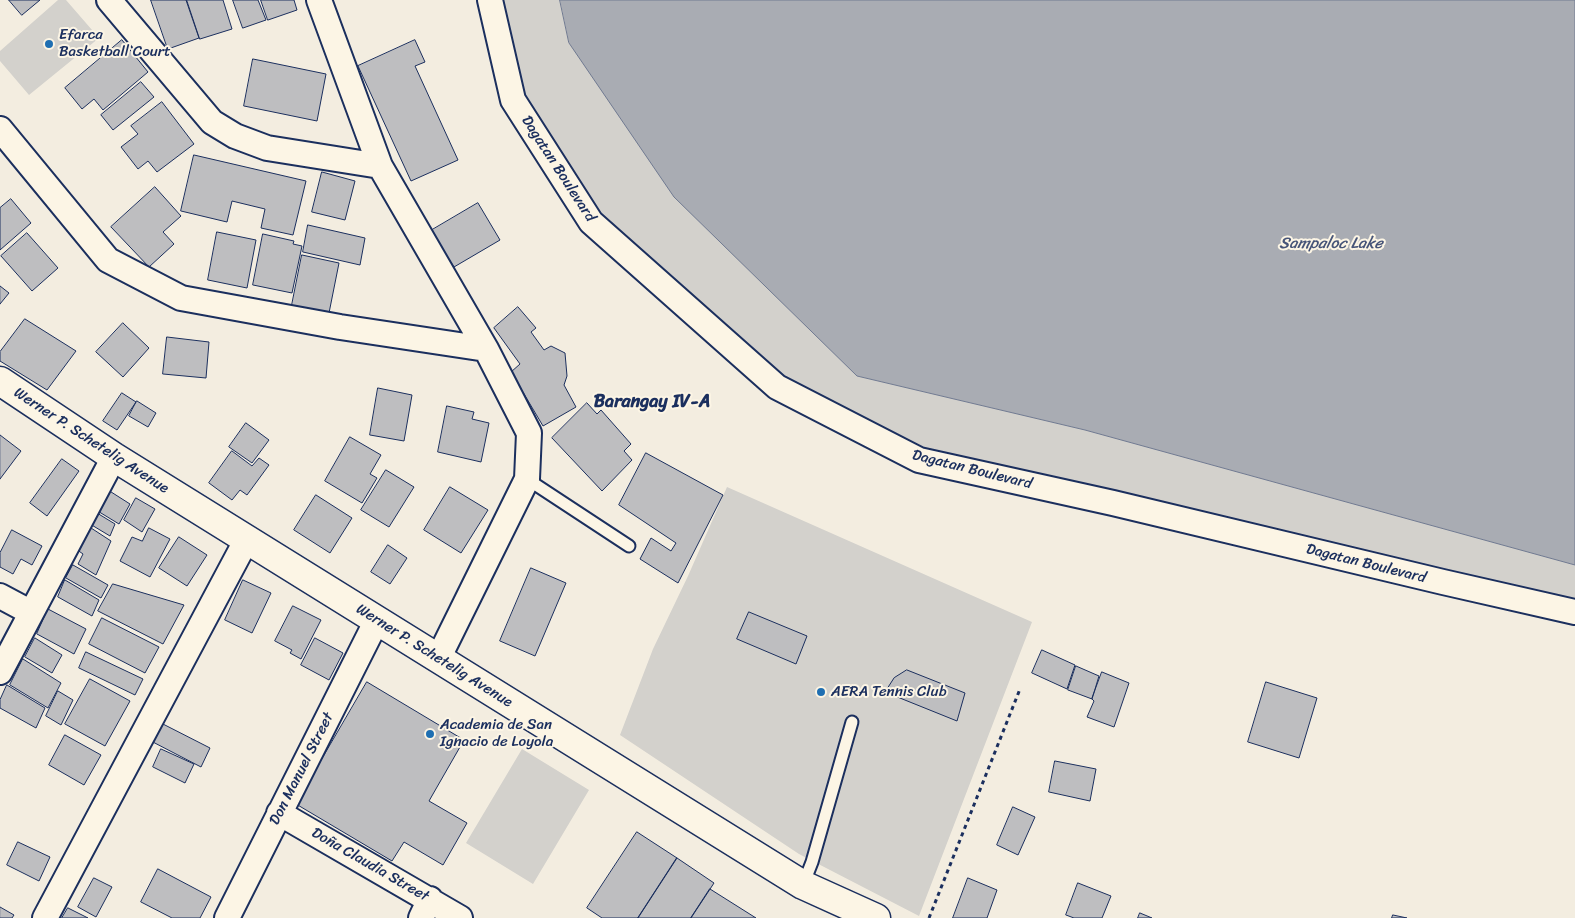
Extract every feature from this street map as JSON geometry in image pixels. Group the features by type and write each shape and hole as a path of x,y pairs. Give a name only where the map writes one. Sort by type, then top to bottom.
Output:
{"main road":[{"name":"Werner P. Schetelig Avenue","path":"0,381 114,457 802,885 876,918"}],"street":[{"path":"109,0 212,122 220,127 235,136 267,148 380,166"},
{"path":"318,0 380,166 486,349 530,433 527,479 438,659"},
{"name":"Dagatan Boulevard","path":"490,0 514,100 591,222 777,388 918,460 1113,503 1575,612"},
{"path":"0,130 108,260 181,298 340,327 486,349"},
{"path":"0,672 30,612 114,457"},
{"path":"45,918 247,539"},
{"path":"0,596 30,612"},
{"name":"Don Manuel Street","path":"227,918 377,620"},
{"name":"Doña Claudia Street","path":"279,813 425,909 460,918"}],"lane":[{"path":"527,479 629,546"},
{"path":"802,885 812,862 852,722"}],"path":[{"path":"929,918 1020,689"}],"shaded area":[{"name":"Efarca Basketball Court","path":"58,0 66,0 99,38 29,95 0,61 0,51"},
{"path":"492,0 560,0 569,43 857,376 1085,430 1575,565 1575,612 919,460 777,387 591,222 513,100"},
{"name":"AERA Tennis Club","path":"727,487 1032,622 919,916 799,854 620,735 653,649 688,576"},
{"path":"522,749 589,790 533,884 466,843"}],"water":[{"name":"Sampaloc Lake","path":"560,0 1575,0 1575,565 1085,430 857,376 674,197 569,43"}],"building":[{"path":"9,0 40,0 22,15"},
{"path":"151,0 186,0 199,38 168,49"},
{"path":"187,0 223,0 232,29 200,39"},
{"path":"233,0 258,0 266,20 243,28"},
{"path":"261,0 294,0 297,10 268,20"},
{"path":"122,40 148,72 103,110 94,99 82,109 65,88"},
{"path":"415,40 425,62 415,66 458,160 411,181 358,66"},
{"path":"253,59 326,74 317,121 244,106"},
{"path":"141,82 154,97 113,130 101,115"},
{"path":"162,102 194,144 157,172 148,161 138,169 121,147 138,134 131,126"},
{"path":"194,155 306,181 293,235 261,228 265,209 232,201 227,222 181,211"},
{"path":"322,172 355,181 345,220 312,212"},
{"path":"155,187 181,216 163,232 174,244 149,267 111,227"},
{"path":"11,199 31,223 0,250 0,208"},
{"path":"478,203 500,240 454,267 441,247 438,249 427,233"},
{"path":"308,225 365,238 360,265 303,252"},
{"path":"217,232 256,240 247,288 208,280"},
{"path":"27,233 58,268 32,291 1,256"},
{"path":"263,234 294,241 293,244 302,246 292,293 253,285"},
{"path":"302,255 339,263 328,318 291,310"},
{"path":"0,286 9,293 0,304"},
{"path":"518,307 536,328 531,332 544,350 551,346 565,353 567,376 564,385 576,407 543,426 511,372 520,364 494,328"},
{"path":"25,319 76,351 47,390 0,361 0,352"},
{"path":"123,323 149,348 123,377 96,352"},
{"path":"167,337 209,342 206,378 163,374"},
{"path":"378,388 412,395 404,441 370,435"},
{"path":"122,393 136,402 117,430 103,421"},
{"path":"137,401 156,413 148,427 129,416"},
{"path":"587,403 597,414 601,410 631,444 624,451 632,460 602,491 552,438"},
{"path":"447,406 474,412 472,419 489,423 481,462 438,452"},
{"path":"246,423 269,440 252,463 229,447"},
{"path":"0,435 21,451 0,479"},
{"path":"350,437 381,455 370,474 377,478 362,503 325,481"},
{"path":"232,451 252,466 259,458 269,465 247,495 240,490 232,500 209,483"},
{"path":"646,453 723,495 678,583 640,559 651,538 671,551 676,543 619,505"},
{"path":"62,459 79,471 47,516 30,503"},
{"path":"386,470 414,487 389,527 361,510"},
{"path":"450,487 488,510 461,553 424,530"},
{"path":"108,490 130,504 119,524 96,510"},
{"path":"316,495 352,518 330,553 294,530"},
{"path":"136,498 155,509 142,532 124,520"},
{"path":"97,513 115,524 110,536 90,524"},
{"path":"88,526 111,541 96,575 78,564 83,554 76,549"},
{"path":"149,528 170,539 150,577 120,561 132,537 142,541"},
{"path":"12,530 42,546 32,565 21,559 13,574 0,567 0,553"},
{"path":"179,537 207,555 187,586 159,568"},
{"path":"388,545 407,558 390,584 371,572"},
{"path":"73,565 108,585 101,598 66,578"},
{"path":"531,568 566,583 535,656 500,641"},
{"path":"65,580 99,600 92,616 58,597"},
{"path":"243,580 271,593 252,633 225,620"},
{"path":"113,584 184,605 163,644 98,611"},
{"path":"293,606 321,620 301,659 290,653 292,650 275,641"},
{"path":"48,609 86,629 74,654 37,634"},
{"path":"749,612 807,636 796,664 737,639"},
{"path":"102,618 159,647 145,673 89,644"},
{"path":"35,638 62,655 52,673 25,657"},
{"path":"315,638 343,653 329,680 301,665"},
{"path":"1042,650 1075,665 1067,689 1032,673"},
{"path":"86,652 143,679 135,695 79,668"},
{"path":"23,659 61,683 48,708 10,685"},
{"path":"1076,666 1099,676 1092,699 1068,690"},
{"path":"907,670 965,693 957,721 885,692 894,678"},
{"path":"1102,672 1129,683 1114,727 1087,717 1094,701 1092,699"},
{"path":"90,679 130,701 105,746 65,724"},
{"path":"367,682 464,740 429,801 467,823 443,865 404,842 392,861 296,804"},
{"path":"1266,682 1317,698 1299,758 1248,742"},
{"path":"7,685 45,708 36,728 0,708 0,700"},
{"path":"58,691 73,700 61,725 46,716"},
{"path":"159,722 210,748 201,767 149,740"},
{"path":"65,735 101,755 84,785 49,765"},
{"path":"161,749 194,764 185,783 153,767"},
{"path":"1055,761 1096,769 1090,801 1049,792"},
{"path":"1013,807 1035,817 1018,855 997,845"},
{"path":"637,832 677,858 638,918 602,918 587,908"},
{"path":"18,842 50,857 39,881 7,865"},
{"path":"677,858 714,883 691,918 638,918"},
{"path":"158,869 211,897 200,918 172,918 141,902"},
{"path":"94,878 112,887 96,917 78,907"},
{"path":"968,878 997,890 987,918 953,918"},
{"path":"1078,883 1111,896 1102,918 1074,918 1066,915"},
{"path":"710,889 756,918 691,918"},
{"path":"0,907 14,915 12,918 0,918"},
{"path":"68,908 88,918 62,918"},
{"path":"1140,913 1152,918 1138,918"},
{"path":"1393,915 1407,918 1392,918"}],"place":[{"name":"Efarca Basketball Court","path":"49,44"},
{"name":"AERA Tennis Club","path":"821,692"},
{"name":"Academia de San Ignacio de Loyola","path":"430,734"}],"district":[{"name":"Barangay IV-A","path":"652,402"}]}
